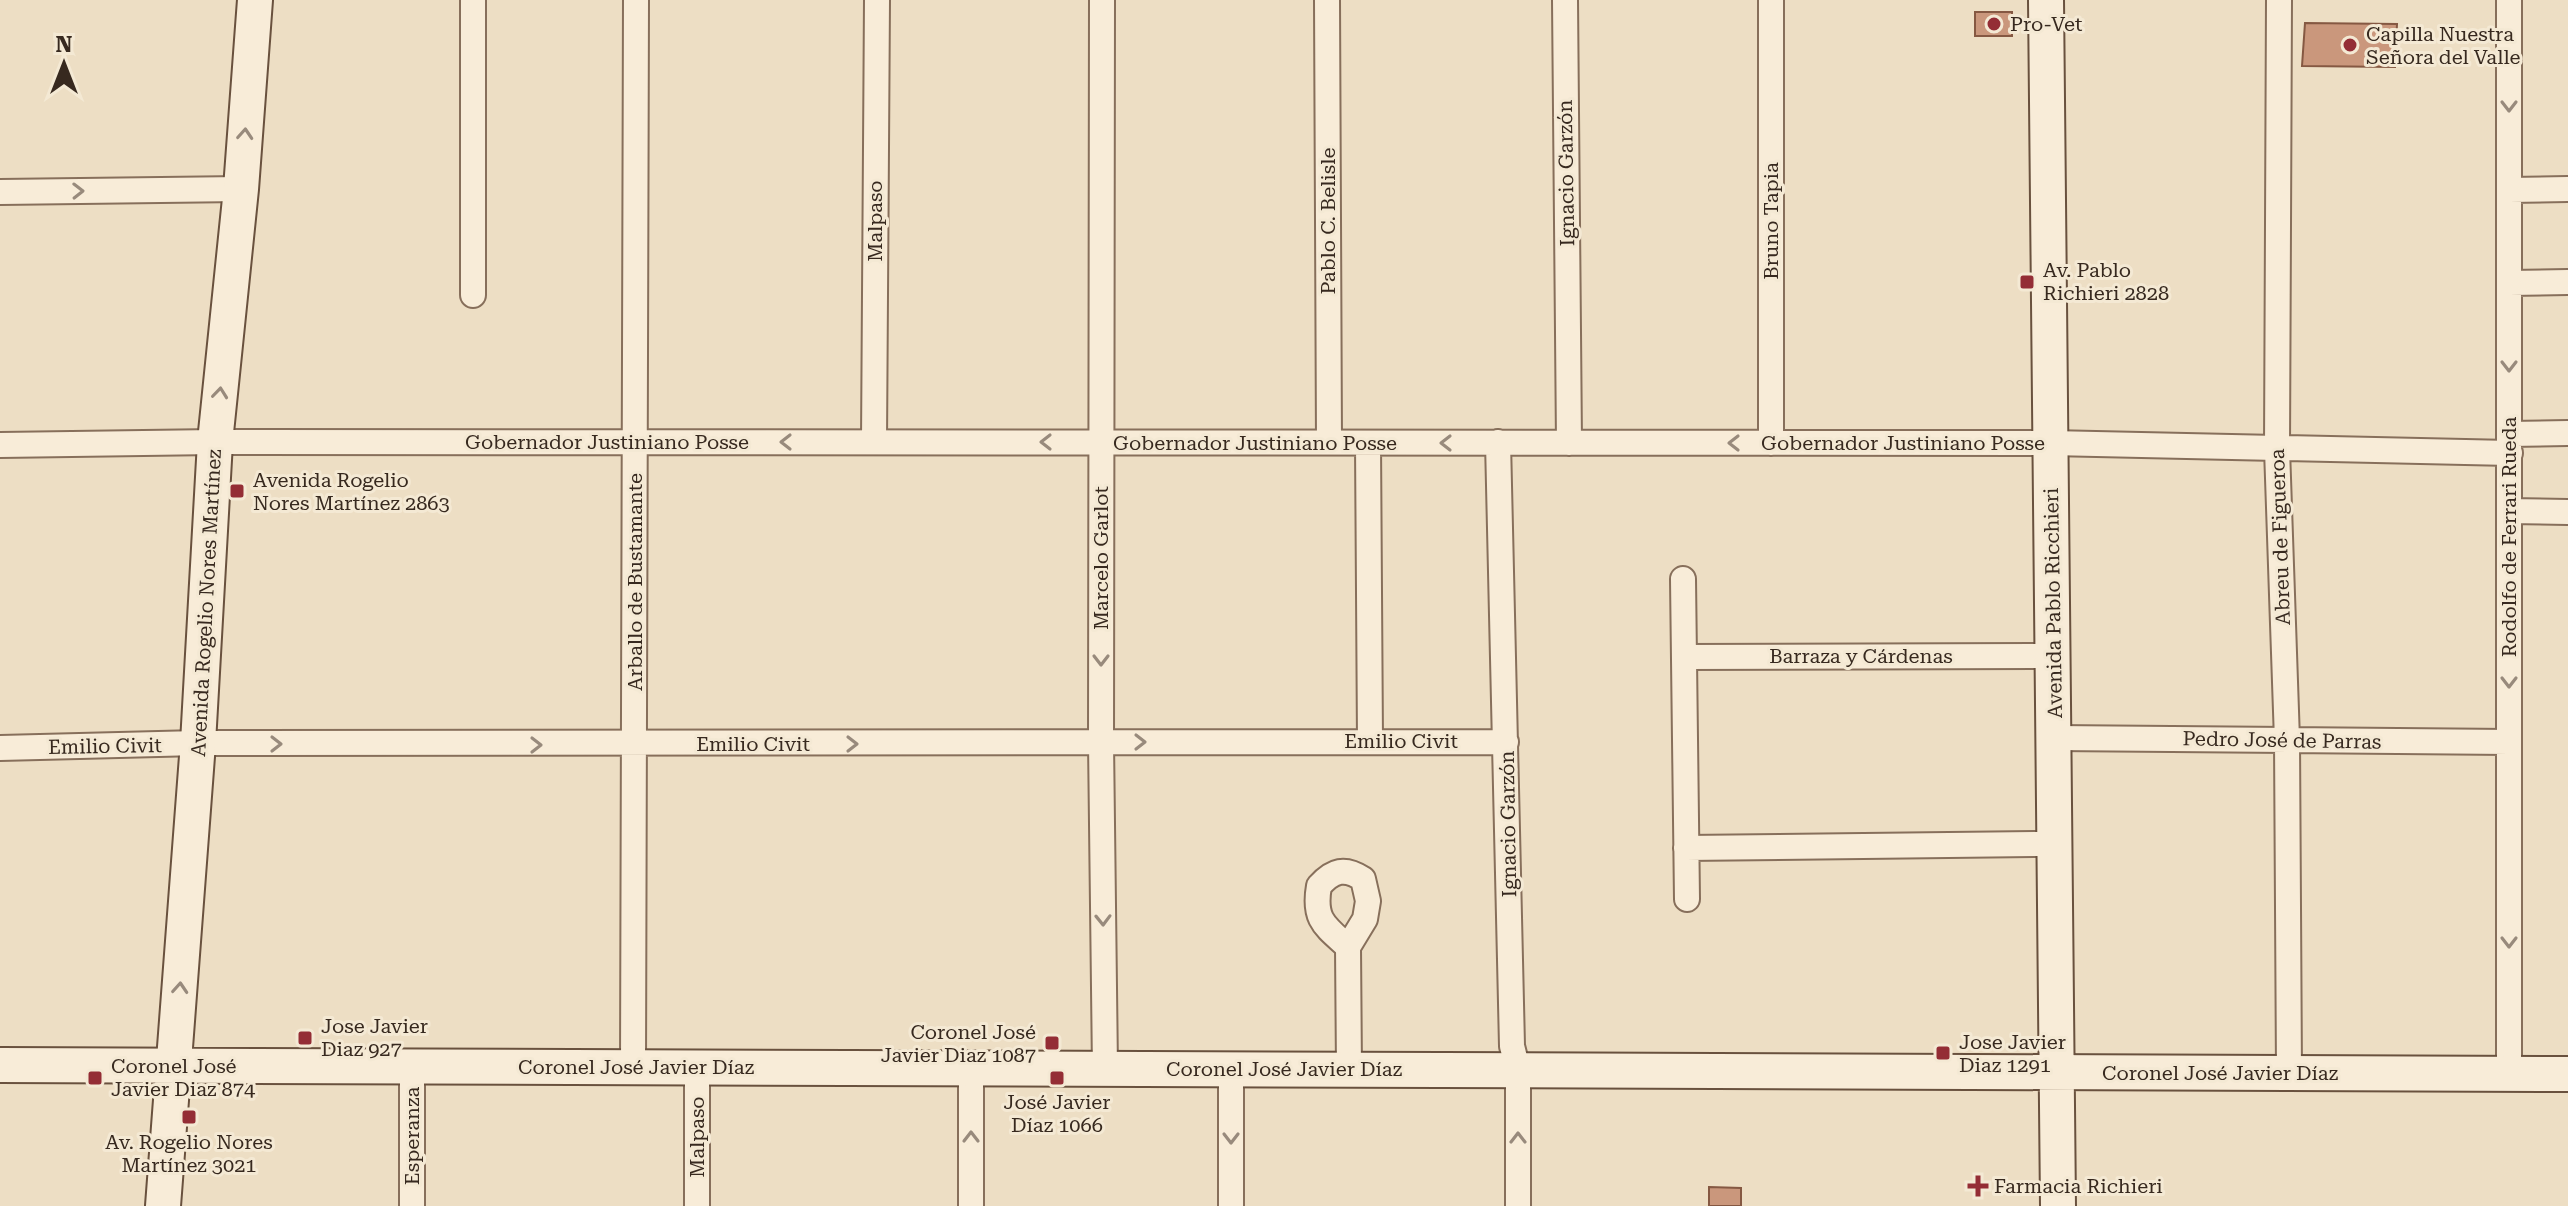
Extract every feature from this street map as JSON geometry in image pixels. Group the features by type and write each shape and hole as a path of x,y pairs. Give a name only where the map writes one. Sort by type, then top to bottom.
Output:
{"main road":[{"name":"Avenida Rogelio Nores Martínez","path":"163,1206 198,743 215,442 241,189 255,0"},
{"name":"Avenida Pablo Ricchieri","path":"2032,0 2043,443 2055,738 2049,1072 2042,1206"},
{"name":"Avenida Pablo Ricchieri","path":"2046,0 2043,443 2037,656 2039,844 2058,1206"},
{"name":"Coronel José Javier Díaz","path":"0,1065 2568,1074"}],"street":[{"path":"473,0 473,295"},
{"name":"Arballo de Bustamante","path":"633,1067 636,0"},
{"name":"Malpaso","path":"874,442 877,0"},
{"name":"Marcelo Garlot","path":"1102,0 1101,742 1105,1069"},
{"name":"Pablo C. Belisle","path":"1327,0 1329,442"},
{"name":"Ignacio Garzón","path":"1565,0 1569,443"},
{"name":"Bruno Tapia","path":"1771,0 1771,443"},
{"name":"Abreu de Figueroa","path":"2279,0 2277,449 2287,740 2289,1073"},
{"name":"Rodolfo de Ferrari Rueda","path":"2509,0 2509,1074"},
{"path":"0,192 241,189"},
{"path":"2509,190 2568,189"},
{"path":"2509,283 2568,282"},
{"name":"Gobernador Justiniano Posse","path":"0,445 215,442 1498,442 2043,443 2277,449 2510,443 2568,433"},
{"name":"Ignacio Garzón","path":"1498,442 1512,1046 1518,1070 1518,1206"},
{"path":"1368,443 1370,741"},
{"path":"2509,511 2568,512"},
{"path":"1683,579 1687,899"},
{"name":"Barraza y Cárdenas","path":"1684,657 2037,656"},
{"name":"Pedro José de Parras","path":"2055,738 2509,742"},
{"name":"Emilio Civit","path":"0,748 198,743 1506,742"},
{"path":"1686,848 2039,844"},
{"path":"1348,947 1349,1070"},
{"name":"Esperanza","path":"412,1066 412,1206"},
{"name":"Malpaso","path":"697,1067 697,1206"},
{"path":"971,1068 971,1206"},
{"path":"1231,1069 1231,1206"}],"building":[{"name":"Pro-Vet","path":"1975,12 2012,12 2012,36 1975,36"},
{"name":"Capilla Nuestra Señora del Valle","path":"2305,23 2397,24 2395,67 2302,66"},
{"path":"1709,1187 1741,1188 1741,1206 1709,1206"}],"place":[{"name":"Pro-Vet","path":"1994,24"},
{"name":"Capilla Nuestra Señora del Valle","path":"2350,45"},
{"name":"Av. Pablo Richieri 2828","path":"2027,282"},
{"name":"Avenida Rogelio Nores Martínez 2863","path":"237,491"},
{"name":"Jose Javier Diaz 927","path":"305,1038"},
{"name":"Coronel José Javier Diaz 1087","path":"1052,1043"},
{"name":"Jose Javier Diaz 1291","path":"1943,1053"},
{"name":"Coronel José Javier Diaz 874","path":"95,1078"},
{"name":"José Javier Díaz 1066","path":"1057,1078"},
{"name":"Av. Rogelio Nores Martínez 3021","path":"189,1117"},
{"name":"Farmacia Richieri","path":"1978,1186"}]}
